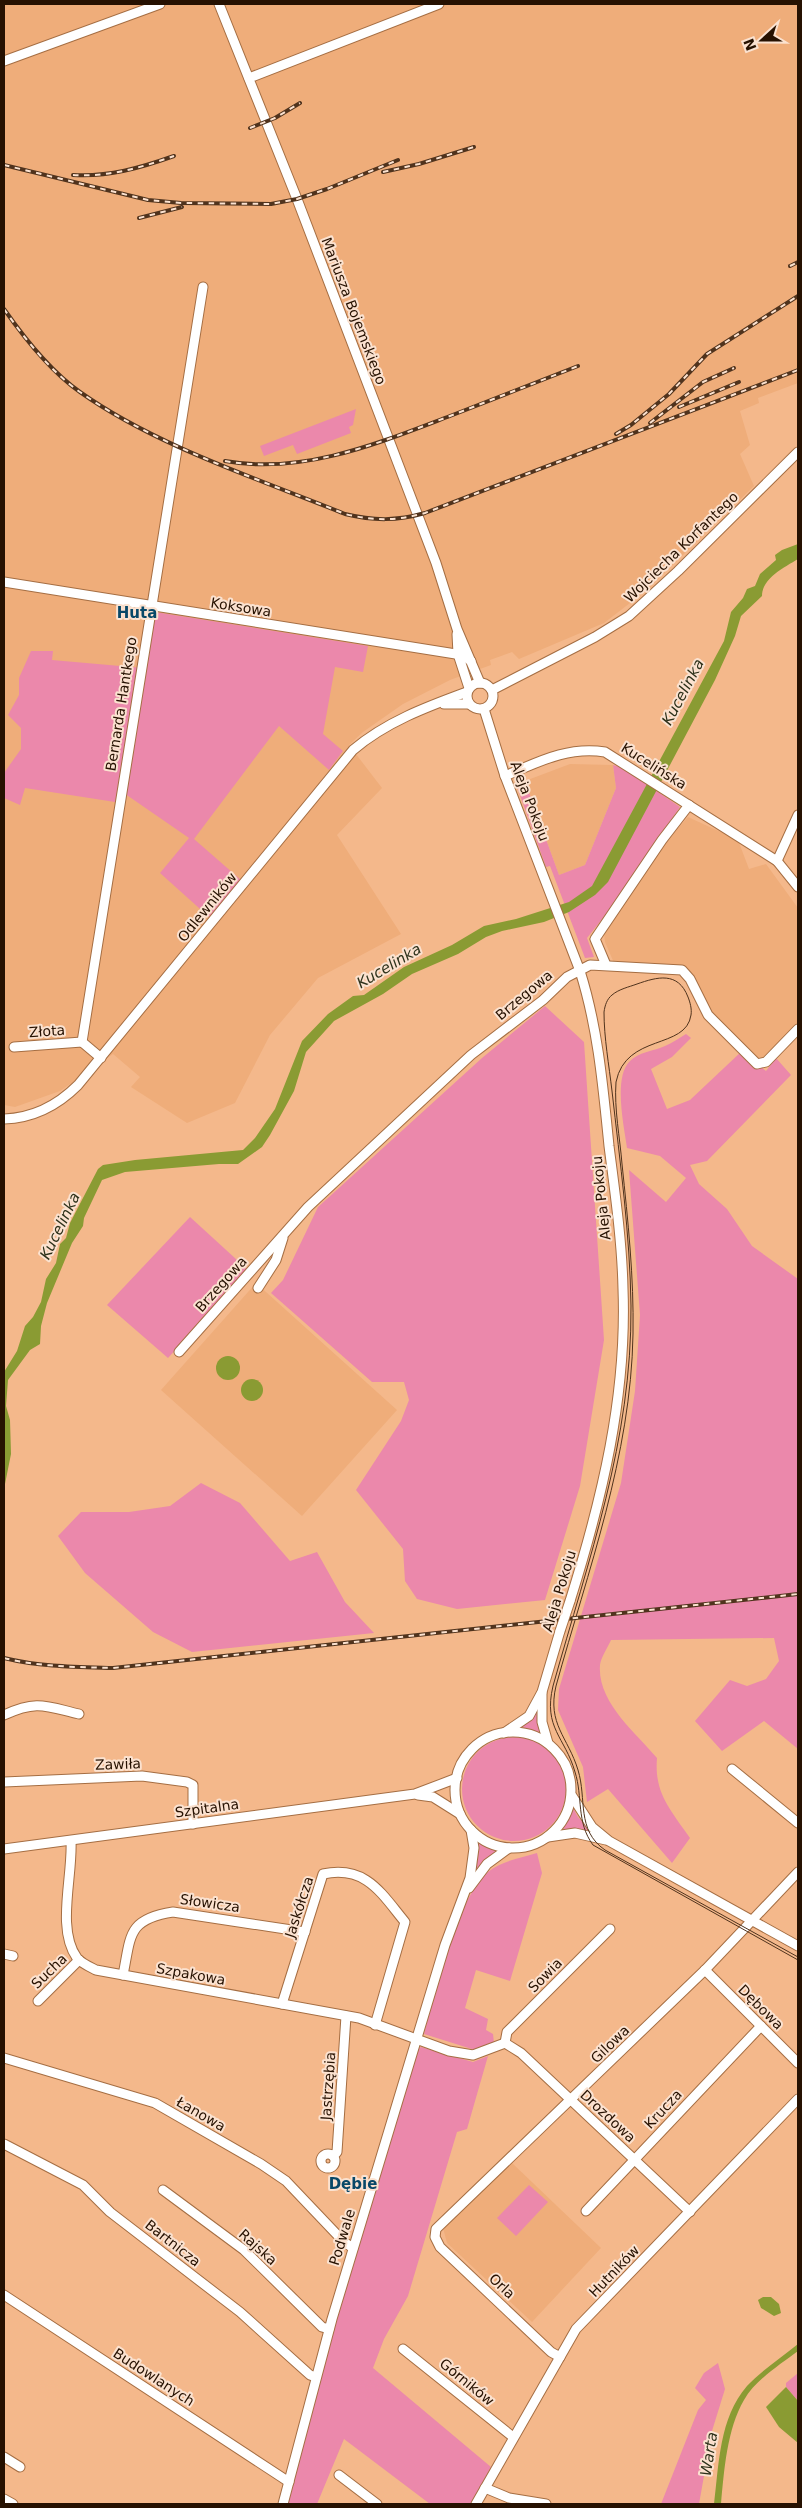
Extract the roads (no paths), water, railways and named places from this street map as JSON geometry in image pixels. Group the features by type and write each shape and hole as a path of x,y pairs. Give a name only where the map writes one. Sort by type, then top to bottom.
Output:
{"street":[{"path":"4,60 160,4"},
{"name":"Mariusza Bojemskiego","path":"219,4 436,563 457,629 480,683"},
{"path":"249,78 438,4"},
{"name":"Bernarda Hantkego","path":"82,1042 203,287"},
{"name":"Wojciecha Korfantego","path":"492,690 595,637 629,616 678,572 798,452"},
{"name":"Koksowa","path":"4,582 458,654 466,656 471,662"},
{"name":"Mariusza Bojemskiego","path":"457,629 458,654 468,690"},
{"path":"480,683 492,690 493,701 484,709 476,709 469,704 468,690 480,683"},
{"name":"Odlewników","path":"4,1118 38,1113 61,1101 101,1058 352,750 391,723 430,704 468,690"},
{"name":"Odlewników","path":"430,704 469,704"},
{"name":"Aleja Pokoju","path":"484,709 504,776 580,970 598,1049 624,1289 623,1338 615,1429 608,1467 542,1692 529,1716 504,1734"},
{"name":"Kucelińska","path":"504,776 564,752 587,749 605,752 777,861 798,887"},
{"path":"606,965 596,939 662,840 689,805"},
{"path":"777,861 798,815"},
{"name":"Brzegowa","path":"178,1352 308,1207 471,1055 543,1000 567,977 580,970 590,965 606,965 682,970 690,980 708,1015 757,1064 766,1062 798,1029"},
{"path":"82,1042 101,1058"},
{"name":"Złota","path":"14,1047 82,1042"},
{"name":"Brzegowa","path":"258,1288 276,1260 283,1236"},
{"name":"Aleja Pokoju","path":"542,1692 542,1722 548,1743"},
{"path":"4,1715 25,1706 39,1704 78,1714"},
{"path":"609,1841 575,1833 546,1838 530,1845 509,1848 496,1846 471,1830 460,1814 456,1790 460,1767 470,1752 487,1738 504,1734 531,1735 548,1743 564,1763 572,1796 592,1827 609,1841 798,1946"},
{"path":"732,1769 798,1824"},
{"name":"Zawiła","path":"4,1782 142,1776 187,1782 193,1786 193,1824"},
{"name":"Szpitalna","path":"4,1849 415,1794 458,1778"},
{"name":"Szpitalna","path":"415,1794 433,1797 460,1814"},
{"path":"546,1838 563,1820 572,1796"},
{"name":"Podwale","path":"282,2504 353,2248 418,2041 445,1944 470,1878 474,1848 471,1830"},
{"path":"70,1841 66,1919 68,1943 79,1960"},
{"name":"Podwale","path":"464,1894 488,1864 509,1848"},
{"name":"Jaskółcza","path":"282,2004 323,1874 337,1871 360,1875 374,1885 405,1922 375,2024"},
{"name":"Gilowa","path":"436,2229 705,1970 798,1872"},
{"name":"Słowicza","path":"123,1975 132,1931 138,1924 156,1914 172,1912 305,1932"},
{"name":"Sowia","path":"505,2043 507,2032 610,1929"},
{"name":"Szpakowa","path":"79,1960 96,1970 346,2016 375,2024 449,2051 473,2055 505,2043"},
{"name":"Sucha","path":"38,2001 79,1960"},
{"name":"Dębowa","path":"705,1970 798,2063"},
{"name":"Jastrzębia","path":"333,2156 337,2152 346,2016"},
{"name":"Krucza","path":"586,2211 761,2026"},
{"name":"Drozdowa","path":"505,2043 521,2054 690,2212"},
{"name":"Łanowa","path":"4,2058 155,2103 261,2164 286,2181 344,2242 353,2248"},
{"name":"Hutników","path":"476,2504 576,2329 798,2099"},
{"name":"Bartnicza","path":"4,2144 83,2185 110,2212 240,2312 310,2375 316,2377"},
{"name":"Rajska","path":"163,2190 244,2250 322,2327 329,2329"},
{"name":"Orla","path":"436,2229 435,2237 440,2247 551,2352 560,2357"},
{"name":"Budowlanych","path":"4,2295 289,2482"},
{"name":"Górników","path":"403,2349 513,2437"},
{"path":"4,2457 20,2467"},
{"path":"339,2475 377,2504"},
{"path":"485,2488 509,2498 546,2504"},
{"path":"4,2499 14,2504"}],"tram line":[{"path":"798,1957 605,1850 596,1842 586,1824 578,1770 556,1721 554,1711 556,1686 606,1512 625,1424 630,1379 633,1334 632,1270 616,1113 616,1082 622,1066 631,1056 643,1048 679,1033 687,1026 691,1015 688,997 679,983 666,978 652,979 615,993 608,1000 604,1012 629,1252 631,1306 629,1356 624,1404 606,1498 553,1686 551,1712 556,1732 571,1760 575,1772 584,1827 593,1845 798,1960"}],"railway":[{"path":"250,128 275,118 300,103"},
{"path":"383,172 419,164 474,147"},
{"path":"73,175 99,175 124,171 174,156"},
{"path":"4,165 148,200 181,203 271,204 297,199 327,189 398,160"},
{"path":"139,218 182,207"},
{"path":"790,266 798,262"},
{"path":"616,434 631,425 669,394 707,354 798,296"},
{"path":"4,309 29,343 69,384 141,429 209,460 345,514 376,519 405,518 425,513 798,370"},
{"path":"225,461 283,464 340,454 396,436 578,366"},
{"path":"650,423 703,382 734,368"},
{"path":"679,407 739,382"},
{"path":"4,1658 45,1665 113,1668 798,1594"}],"district":[{"name":"Huta","path":"137,613"},
{"name":"Dębie","path":"353,2184"}],"water label":[{"name":"Kucelinka","path":"683,692"},
{"name":"Kucelinka","path":"389,966"},
{"name":"Kucelinka","path":"60,1226"},
{"name":"Warta","path":"709,2454"}]}
